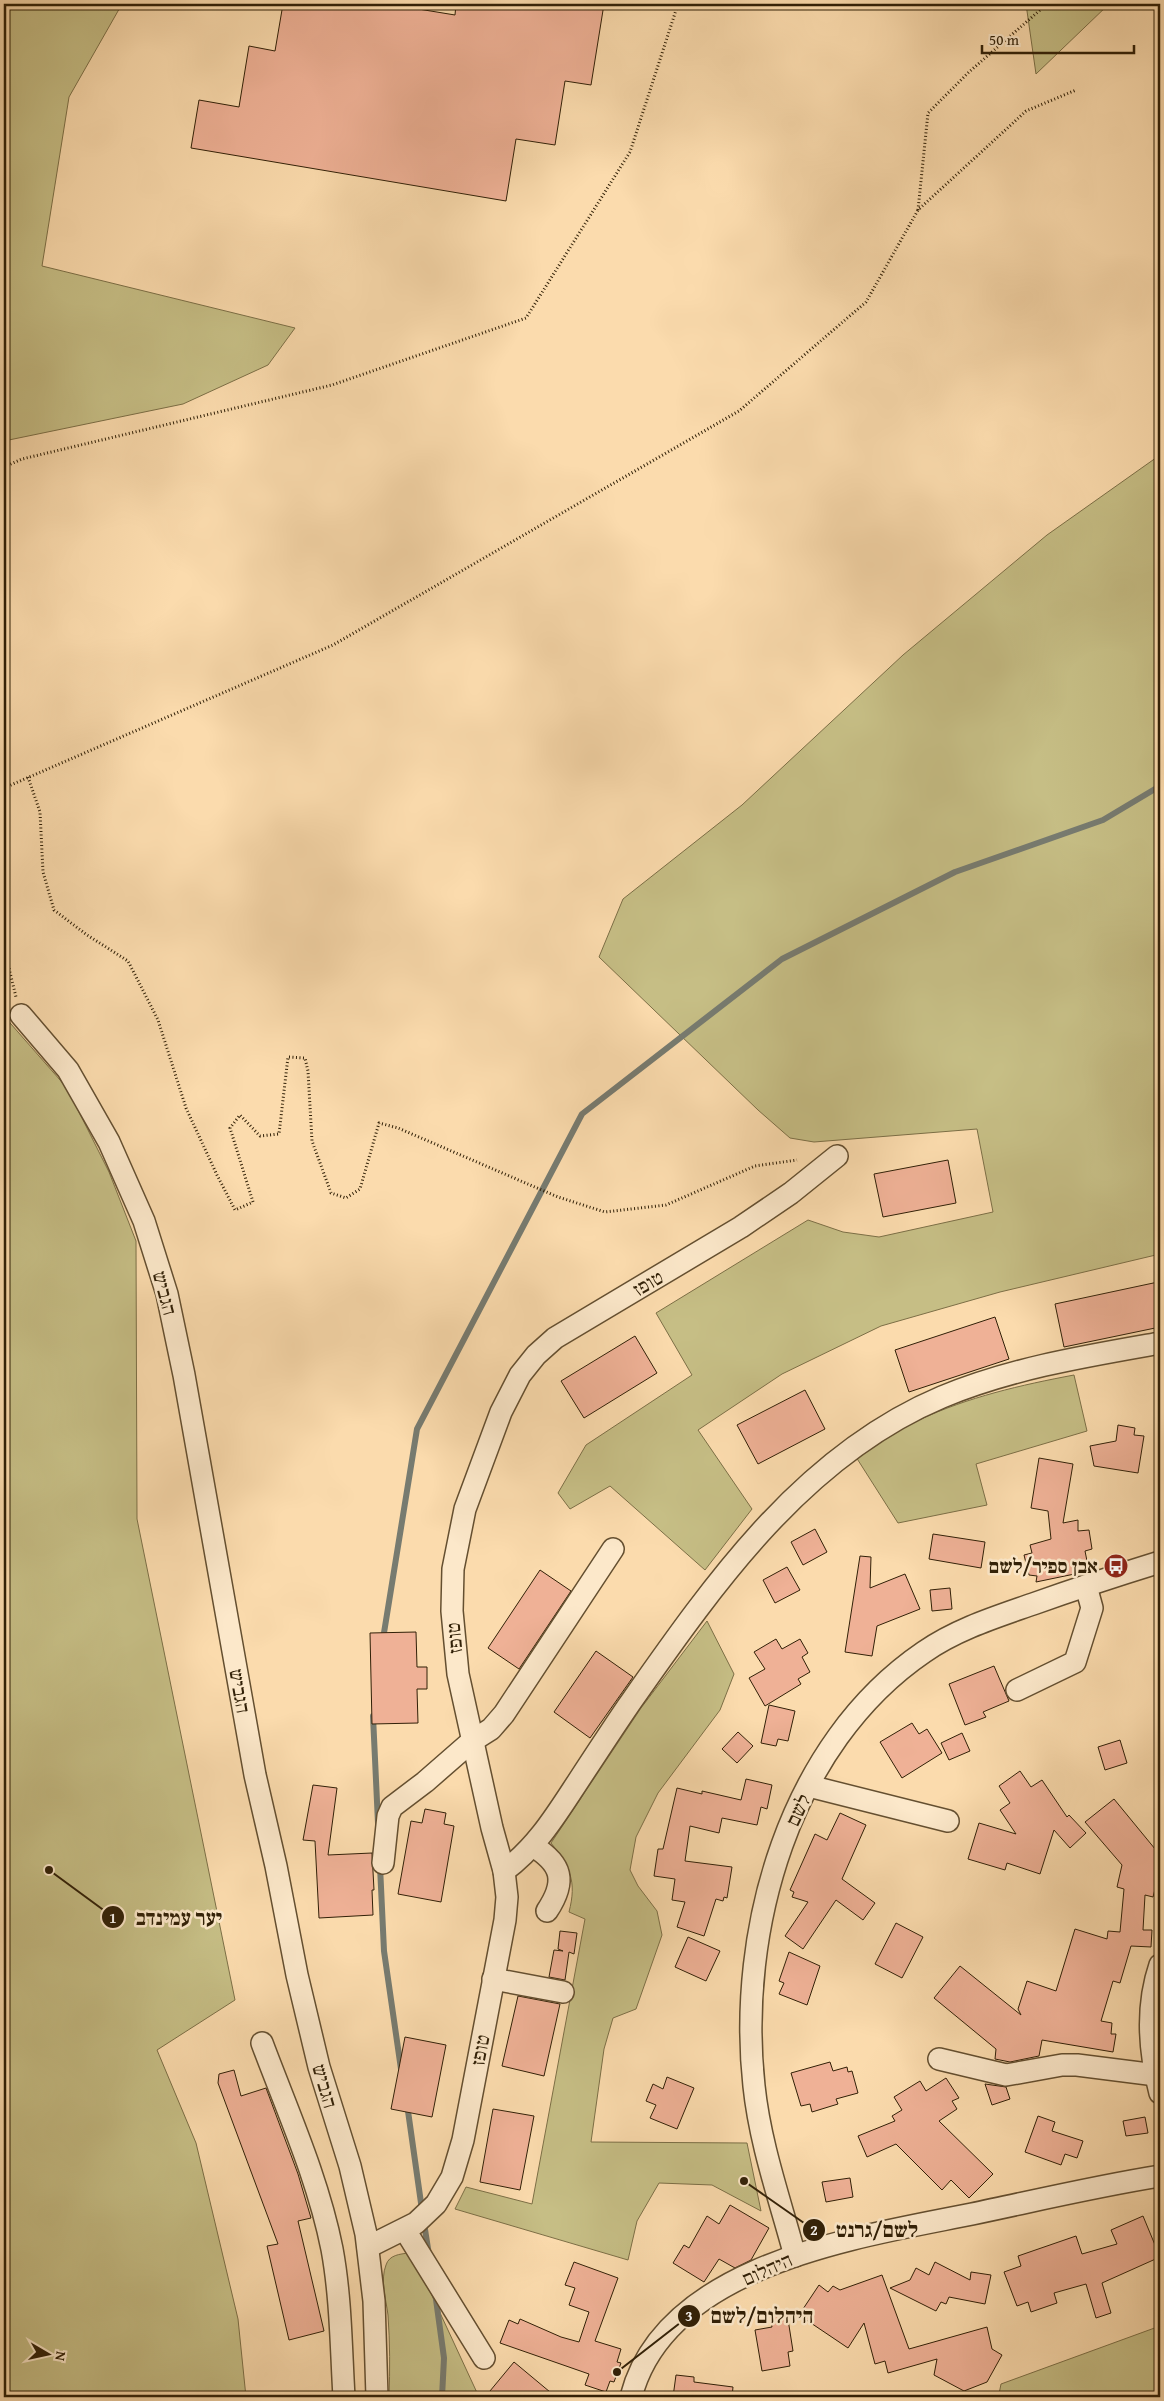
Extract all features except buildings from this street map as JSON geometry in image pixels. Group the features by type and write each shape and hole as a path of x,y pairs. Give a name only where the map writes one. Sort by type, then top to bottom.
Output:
{"street":[{"name":"הגביש","path":"21,1015 68,1070 109,1142 144,1220 167,1294 184,1375 255,1775 276,1866 297,1975 321,2074 359,2200 368,2247 376,2334 377,2397"},
{"name":"טופז","path":"368,2247 405,2230 426,2214 445,2191 455,2168 463,2140 506,1908 504,1871 462,1696 453,1632 452,1590 455,1549 472,1489 500,1412 520,1375 536,1355 565,1330 741,1228 792,1193 837,1156"},
{"path":"504,1871 532,1846 555,1817 641,1688 710,1594 783,1509 808,1483 840,1456 873,1433 907,1414 977,1384 1047,1364 1160,1343"},
{"path":"384,1863 388,1816 392,1806 425,1782 472,1741 491,1729 504,1714 613,1549"},
{"name":"לשם","path":"795,2256 760,2124 754,2087 751,2010 759,1934 767,1898 789,1829 809,1786 833,1746 867,1702 892,1678 925,1651 971,1627 1160,1562"},
{"path":"1017,1690 1074,1662 1092,1608 1086,1586"},
{"path":"809,1786 948,1822"},
{"path":"532,1846 548,1856 556,1866 559,1876 559,1889 547,1911"},
{"path":"939,2059 1006,2075 1062,2065 1078,2065 1158,2084 1152,2045 1151,2009 1160,1965"},
{"path":"493,1979 563,1992"},
{"path":"262,2043 315,2186 330,2242 339,2303 344,2397"},
{"name":"היהלום","path":"630,2397 639,2371 648,2356 668,2331 690,2310 725,2288 795,2256 851,2239 1160,2176"},
{"path":"405,2230 484,2358"}],"path":[{"path":"4,467 22,459 332,385 526,318 630,152 678,4"},
{"path":"918,210 928,113 969,72 1047,4"},
{"path":"4,788 333,645 739,411 866,302 918,210 1026,111 1076,90"},
{"path":"28,777 40,812 43,872 54,910 87,935 128,961 158,1020 186,1108 235,1210 254,1202 230,1128 240,1115 260,1136 279,1134 288,1057 305,1058 308,1072 312,1141 331,1193 346,1198 360,1188 379,1123 398,1128 558,1197 606,1212 666,1205 755,1166 800,1160"},
{"path":"4,948 21,1015"}],"shaded area":[{"path":"4,4 122,4 69,97 42,266 295,328 268,365 183,404 4,441"},
{"path":"1026,4 1109,4 1036,74"},
{"path":"1160,455 1160,1254 1000,1292 881,1326 782,1374 698,1430 752,1509 705,1570 610,1486 570,1509 558,1493 586,1445 692,1375 656,1313 808,1220 843,1232 879,1237 993,1212 977,1129 814,1142 790,1138 758,1110 599,957 623,899 742,805 903,655 1047,535"},
{"path":"4,1016 67,1088 109,1172 136,1241 137,1519 235,2000 157,2050 196,2143 238,2319 246,2397 4,2397"},
{"path":"1074,1375 1087,1431 976,1464 987,1505 898,1523 856,1457 911,1424 956,1405 1015,1388"},
{"path":"707,1621 734,1674 720,1710 658,1793 636,1837 630,1870 638,1886 657,1911 662,1935 636,2009 613,2018 604,2049 591,2142 747,2143 761,2211 712,2185 659,2183 637,2221 628,2260 455,2209 466,2187 532,2204 585,1919 569,1912 572,1892 570,1875 563,1860 551,1843 641,1708"},
{"path":"409,2253 416,2261 479,2397 389,2397 389,2336 383,2283 384,2271 387,2262 392,2257"},
{"path":"1160,2326 1160,2397 1000,2397 1001,2384"}],"waterway":[{"path":"383,1639 417,1429 582,1114 782,959 955,872 1103,820 1160,786"},
{"path":"373,1716 378,1823"},
{"path":"380,1866 384,1951 401,2069"},
{"path":"407,2104 422,2210"},
{"path":"424,2223 429,2255"},
{"path":"435,2292 444,2358 442,2397"}],"place":[{"name":"אבן ספיר/לשם","path":"1116,1566"},
{"name":"יער עמינדב","path":"49,1870"},
{"name":"לשם/גרנט","path":"744,2181"},
{"name":"היהלום/לשם","path":"617,2372"}]}
